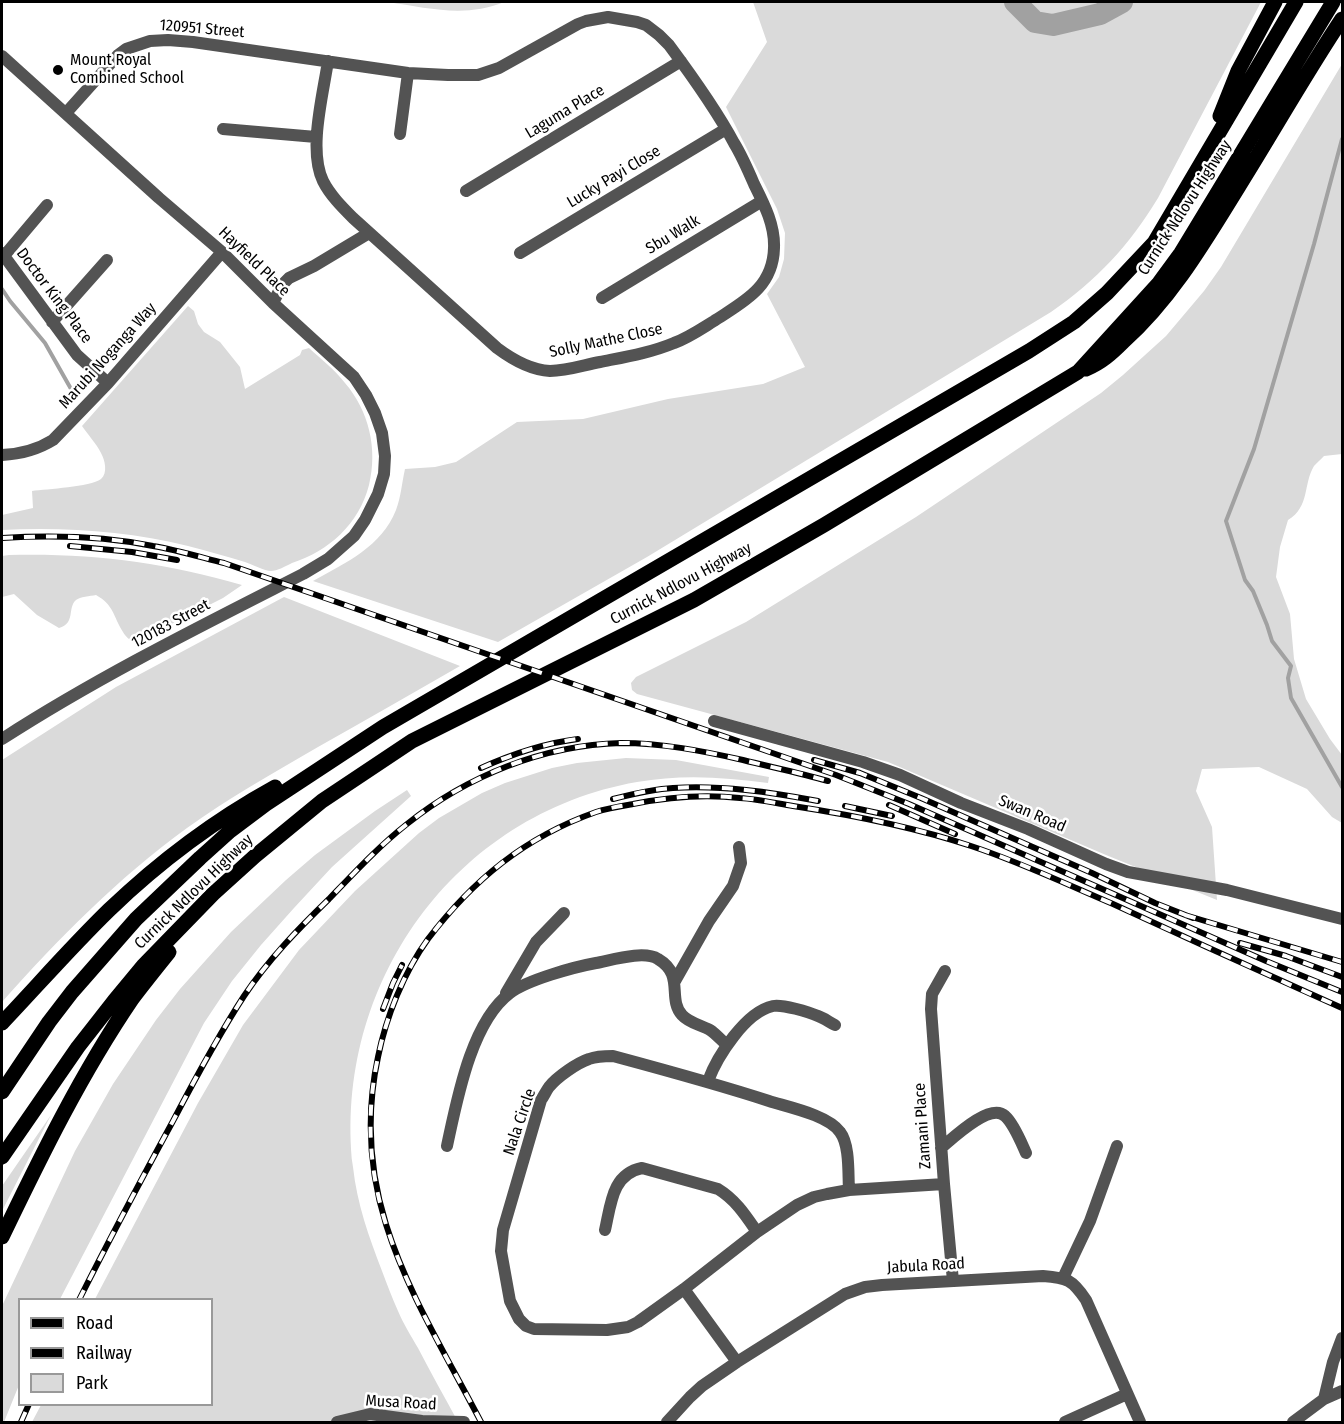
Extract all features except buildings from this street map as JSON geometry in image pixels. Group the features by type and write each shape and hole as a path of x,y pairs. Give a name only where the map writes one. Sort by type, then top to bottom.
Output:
{"main road":[{"path":"1200,166 1238,71 1275,2"},
{"name":"Curnick Ndlovu Highway","path":"2,1092 72,992 136,920 230,831 266,804 383,727 1029,351 1074,322 1107,293 1154,243 1296,2"},
{"name":"Curnick Ndlovu Highway","path":"2,1157 78,1047 143,966 222,886 322,801 412,741 694,600 824,525 1078,372 1159,284 1181,253 1333,2"},
{"path":"1078,372 1112,353 1145,322 1175,286 1209,236 1308,71 1342,19"},
{"path":"2,1023 111,908 187,843 245,803 383,727"},
{"path":"2,1237 69,1102 106,1040 133,998 222,886"}],"street":[{"name":"Solly Mathe Close","path":"608,17 646,25 663,39 681,61 726,129 762,201 772,226 775,249 766,277 759,289 745,302 687,338 651,351 551,371 529,367 508,357 341,206 320,174 316,137 328,61 408,73 478,75 500,68 586,21 608,17"},
{"name":"120951 Street","path":"66,113 118,55 126,49 150,41 193,42 328,61"},
{"name":"Hayfield Place","path":"2,57 222,252 273,303 354,377 375,413 382,433 385,456 384,474 378,494 354,536"},
{"name":"Laguma Place","path":"466,191 681,61"},
{"path":"400,134 408,73"},
{"path":"223,129 316,137"},
{"name":"Lucky Payi Close","path":"520,253 726,129"},
{"name":"Sbu Walk","path":"602,298 762,201"},
{"path":"3,254 47,205"},
{"path":"273,303 282,285 289,278 369,233"},
{"name":"Marubi Noganga Way","path":"2,456 28,452 53,440 108,383 222,252"},
{"name":"Doctor King Place","path":"3,254 76,355 108,383"},
{"path":"52,322 107,260"},
{"name":"120183 Street","path":"2,739 119,670 303,574 328,559 354,536"},
{"name":"Swan Road","path":"714,721 863,762 900,775 961,803 1128,872 1227,890 1342,919"},
{"path":"675,981 733,886 741,863 739,847"},
{"path":"447,1146 463,1076 486,1021 502,1000 536,942 564,914"},
{"path":"502,1000 519,987 583,966 633,956 653,956 660,959 672,973 675,981 675,999 682,1015 712,1031 727,1045"},
{"name":"Zamani Place","path":"945,971 933,994 931,1009 953,1281"},
{"path":"708,1081 727,1045 754,1015 773,1006 817,1015 835,1025"},
{"name":"Nala Circle","path":"849,1190 846,1148 840,1132 825,1120 708,1081 613,1056 589,1059 556,1080 541,1100 500,1245 510,1301 519,1319 526,1326 534,1329 607,1330 628,1327 684,1289 797,1205 827,1194 849,1190 944,1184"},
{"path":"941,1148 966,1127 985,1115 999,1112 1008,1120 1026,1154"},
{"path":"1116,1146 1090,1221 1063,1278 1074,1284 1086,1300 1140,1422"},
{"path":"605,1230 621,1180 634,1170 642,1168 718,1189 735,1202 758,1232"},
{"name":"Jabula Road","path":"668,1422 690,1396 737,1362 845,1294 882,1284 1043,1276 1063,1278"},
{"path":"684,1289 737,1362"},
{"path":"1324,1399 1342,1338"},
{"path":"1293,1422 1324,1399 1342,1391"},
{"path":"1065,1422 1127,1394"},
{"name":"Musa Road","path":"336,1422 370,1414 422,1421 464,1422"}],"green space":[{"path":"388,2 504,2 490,7 461,11"},
{"path":"753,2 1261,2 1158,198 1136,232 1097,275 1051,312 647,557 498,642 313,581 362,552 381,534 390,523 396,510 405,469 435,467 456,462 517,422 583,419 668,399 763,384 805,367 767,294 779,277 784,259 785,233 777,209 726,107 767,42"},
{"path":"1342,64 1342,454 1324,456 1314,466 1300,509 1288,520 1280,547 1276,577 1290,614 1294,659 1306,699 1342,755 1342,823 1332,817 1307,789 1259,767 1202,769 1196,791 1212,827 1217,900 888,762 637,694 632,690 631,683 636,677 746,622 916,517 1101,393 1123,375 1166,336 1221,267"},
{"path":"188,306 194,311 198,324 204,332 220,342 240,367 245,389 300,355 302,350 309,348 337,374 353,394 366,418 372,444 372,471 364,499 350,524 341,534 318,551 271,571 202,550 142,537 72,530 2,530 2,515 33,508 32,491 88,484 101,479 105,473 102,456 82,426"},
{"path":"2,556 69,556 127,561 184,570 242,585 223,598 134,643 124,633 110,607 96,595 76,600 73,603 68,623 59,628 37,615 14,594 2,597"},
{"path":"284,597 460,666 268,776 187,828 113,888 45,955 2,1002 2,760 116,687"},
{"path":"626,758 676,760 769,777 768,783 702,777 670,778 637,782 571,800 513,830 461,870 419,918 386,974 363,1035 352,1100 355,1181 373,1246 400,1316 458,1422 32,1422 40,1406 213,1406 213,1298 96,1298 198,1103 243,1025 299,950 355,891 419,833 439,818 482,793 552,768"},
{"path":"407,790 411,796 332,867 261,945 232,981 204,1023 61,1298 18,1298 18,1387 4,1422 2,1422 2,1306 75,1151 113,1084 180,989 231,932 315,855"},
{"path":"51,1115 2,1211 2,1186"}],"waterway":[{"path":"1015,2 1035,22 1053,25 1100,14 1122,2"},
{"path":"1342,139 1254,449 1226,521 1245,580 1253,591 1272,641 1291,666 1288,678 1291,698 1342,787"},
{"path":"2,289 45,343 75,396"}],"railway":[{"path":"2,538 59,537 115,540 224,563 836,775 909,804 1266,961 1342,992"},
{"path":"70,546 132,552 177,560"},
{"path":"481,768 529,750 578,739"},
{"path":"80,1298 198,1074 253,983 295,933 367,860 397,832 430,807 455,791 507,766 563,750 621,743 652,744 698,751 828,781"},
{"path":"814,760 860,773 921,798 1193,918"},
{"path":"613,799 658,789 728,788 818,801"},
{"path":"481,1422 413,1292 394,1248 380,1204 372,1158 371,1109 378,1057 391,1011 404,980 419,952 445,918 482,879 502,863 546,834 570,822 619,806 673,798 713,796 766,801 905,827 971,846 1025,866 1342,1008"},
{"path":"889,805 955,834"},
{"path":"845,806 892,816"},
{"path":"1185,915 1342,962"},
{"path":"1240,943 1286,956 1342,977"},
{"path":"383,1009 402,965"},
{"path":"21,1422 28,1406"}],"place":[{"name":"Mount Royal Combined School","path":"58,70"}]}
